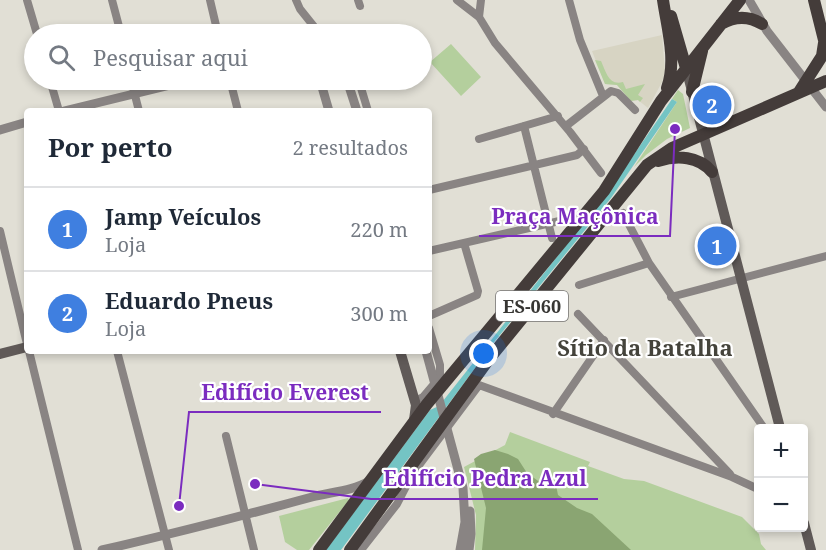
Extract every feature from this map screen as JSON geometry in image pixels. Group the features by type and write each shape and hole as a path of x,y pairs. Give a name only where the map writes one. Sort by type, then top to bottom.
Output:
{"main road":[{"path":"665,0 686,68 779,424"},
{"path":"661,102 670,80 672,66 665,0"},
{"path":"661,102 740,0"},
{"path":"805,87 825,46 814,0"},
{"path":"721,24 741,17 762,24"},
{"path":"692,92 704,45"},
{"path":"805,87 826,81"},
{"name":"ES-060","path":"350,550 477,374 641,170 665,152 805,87"},
{"name":"ES-060","path":"319,550 412,424 604,190 661,102"},
{"path":"641,170 661,160 682,157 700,162 712,172"},
{"path":"0,354 24,348"},
{"path":"401,354 415,401 416,415 412,424"},
{"path":"806,532 811,550"}],"street":[{"path":"27,0 34,24"},
{"path":"112,0 118,24"},
{"path":"210,0 216,24"},
{"path":"296,0 312,24"},
{"path":"457,0 479,17 495,43 558,116 601,173"},
{"path":"479,17 481,0"},
{"path":"568,0 583,47 603,96"},
{"path":"749,0 762,24 805,87 826,107"},
{"path":"53,90 57,108"},
{"path":"134,90 138,108"},
{"path":"76,108 148,90"},
{"path":"233,90 237,108"},
{"path":"323,90 328,108"},
{"path":"350,90 356,108"},
{"path":"362,90 367,108"},
{"path":"566,126 603,96 615,91 635,110"},
{"path":"479,139 558,116"},
{"path":"0,130 24,123"},
{"path":"524,126 552,238"},
{"path":"432,189 577,155 584,149"},
{"path":"623,213 649,263 671,297 760,424"},
{"path":"432,250 568,219"},
{"path":"0,231 24,330"},
{"path":"432,315 477,295 478,291 464,243"},
{"path":"671,297 826,256"},
{"path":"579,285 649,263"},
{"path":"578,314 732,477"},
{"path":"415,401 423,397 440,377 440,365 432,338"},
{"path":"553,414 604,340"},
{"path":"30,354 78,550"},
{"path":"118,354 169,550"},
{"path":"427,354 471,515 469,550"},
{"path":"361,550 398,504 413,473 479,385 754,487"},
{"path":"226,436 254,550"},
{"path":"102,550 165,536 334,491 352,489 373,477"},
{"path":"460,550 465,522 463,487"}],"shaded area":[{"path":"662,35 665,71 662,82 648,108 638,100 631,101 617,85 605,84 592,51"}],"green space":[{"path":"451,44 481,77 461,96 432,64 432,60"},
{"path":"595,60 601,61 611,80 618,83 623,82 626,89 645,84 638,95 643,98 640,102 631,101 617,85 605,84"},
{"path":"678,90 683,94 690,128 667,139 634,167 677,102 672,99"},
{"path":"510,432 590,462 588,466 624,479 644,481 742,517 754,529 754,532 759,534 761,544 766,550 475,550 476,515 464,467 505,445"},
{"path":"495,450 518,459 527,473 541,483 556,485 558,495 577,508 592,514 631,550 482,550 486,508 474,459 481,454"},
{"path":"348,498 349,500 309,550 297,550 285,542 279,516"}],"water":[{"path":"672,99 677,102 611,198 495,341 341,550 326,550 430,410 439,406 609,191"}],"place":[{"name":"Eduardo Pneus","path":"712,105"},
{"name":"Praça Maçônica","path":"675,129"},
{"name":"Jamp Veículos","path":"717,246"},
{"name":"Edifício Pedra Azul","path":"255,484"},
{"name":"Edifício Everest","path":"179,506"}],"district":[{"name":"Sítio da Batalha","path":"645,347"}]}
